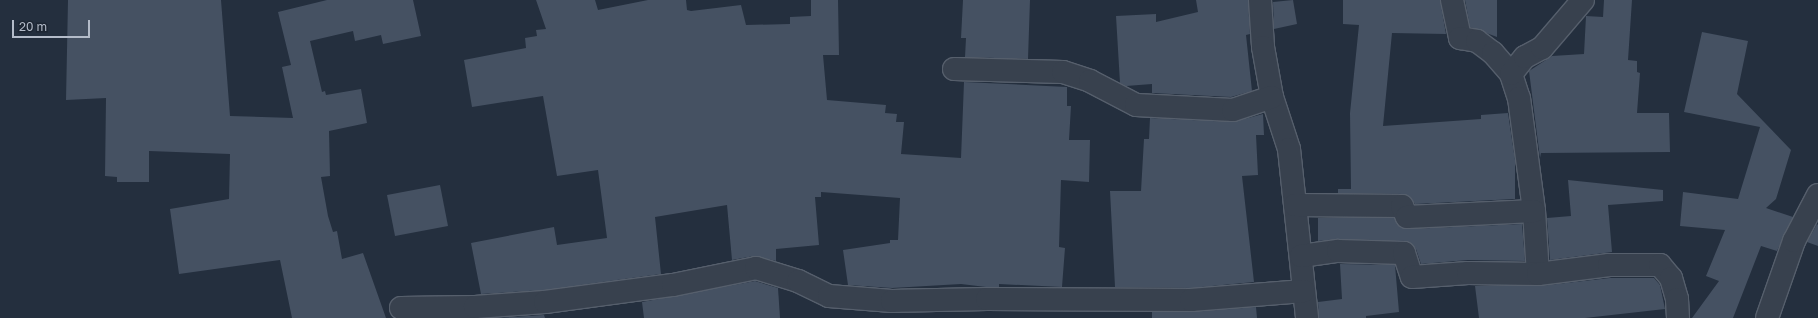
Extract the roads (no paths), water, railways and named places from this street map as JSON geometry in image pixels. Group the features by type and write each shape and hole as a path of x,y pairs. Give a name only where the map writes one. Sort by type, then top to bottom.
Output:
{"street":[{"path":"1452,0 1460,38 1477,41 1493,53 1511,74 1519,98 1534,211 1538,274"},
{"path":"1511,74 1525,57 1542,48 1583,0"},
{"path":"1263,1 1264,47 1272,97 1289,149 1307,318"},
{"path":"954,69 1063,72 1090,81 1136,105 1233,110 1272,97"},
{"path":"1767,318 1794,241 1818,195"},
{"path":"1295,205 1402,206 1407,217 1534,211"},
{"path":"1301,256 1338,251 1404,253 1412,277 1468,273 1538,274 1609,264 1660,265 1671,278 1677,299 1678,318"},
{"path":"401,308 477,312 673,285 756,268 798,281 829,296 892,301 987,299 1191,300 1304,291"}]}
